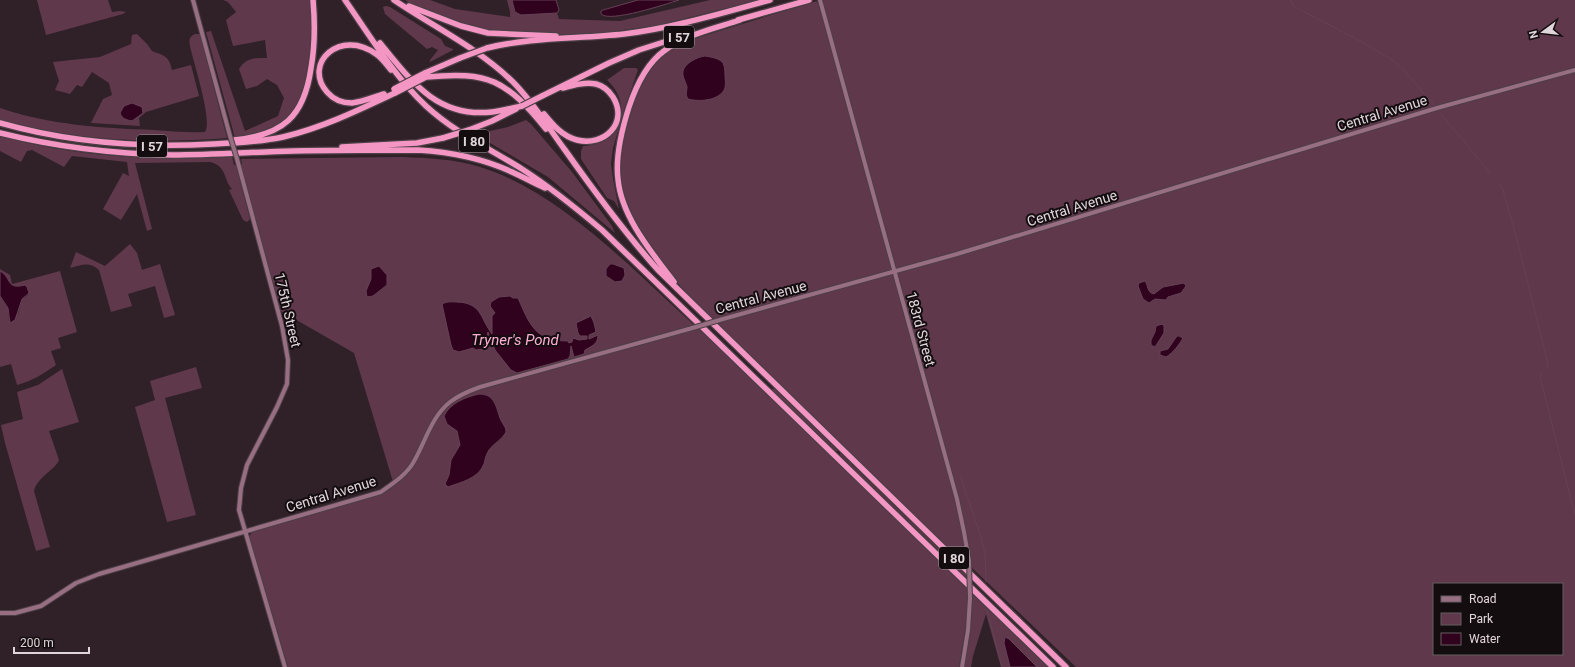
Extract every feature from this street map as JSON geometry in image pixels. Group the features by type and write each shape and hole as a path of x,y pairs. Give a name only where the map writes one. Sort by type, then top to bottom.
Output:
{"highway":[{"path":"178,146 257,137 275,130 292,116 304,100 309,83 314,44 314,0"},
{"name":"I 80","path":"345,0 402,79 425,104 450,126 522,169 558,194 602,230 1053,667"},
{"name":"I 80","path":"394,0 467,44 493,64 514,84 537,110 639,249 690,302 1066,667"},
{"path":"400,0 416,10 447,22 488,33 580,38"},
{"name":"I 57","path":"425,75 460,58 502,44 535,40 625,34 689,22 770,0"},
{"name":"I 57","path":"0,133 69,147 114,152 171,155 294,151 417,143 443,138 469,130 510,110 522,106 609,63 640,50 696,32 810,0"},
{"path":"690,302 652,254 641,237 623,200 618,178 620,144 631,101 639,82 653,61 663,51 677,42 740,20"},
{"path":"367,31 376,38 417,86 434,100 452,108 468,111 491,112 510,110"},
{"path":"384,94 352,103 335,99 328,94 321,82 320,72 324,58 332,49 342,45 353,44 364,47 380,56 414,98 425,104"},
{"path":"305,131 328,124 425,75 467,75 497,84 522,100 566,151"},
{"path":"514,84 528,94 554,127 572,138 595,141 605,136 614,127 618,118 617,104 609,91 603,87 598,84 586,83 555,89"},
{"name":"I 57","path":"0,123 71,139 115,144 178,146 248,142 283,137 305,131 384,94 394,91"},
{"path":"294,151 418,150 460,155 511,171 558,194"}],"street":[{"name":"175th Street","path":"193,0 282,326 288,360 286,384 277,407 247,465 241,488 240,510 245,532 286,667"},
{"name":"183rd Street","path":"821,1 957,499 964,532 969,561 970,598 968,630 962,667"},
{"name":"Central Avenue","path":"0,613 15,613 41,606 76,583 99,574 381,492 405,473 412,464 434,422 449,403 462,394 480,387 894,271 1429,110 1575,70"}],"green space":[{"path":"37,0 108,0 112,12 126,12 46,35"},
{"path":"223,0 311,0 312,33 309,70 299,103 289,116 276,127 261,133 235,138 206,32 211,31 245,131 278,116 284,98 277,85 267,79 257,86 246,89 239,69 244,63 251,59 267,58 265,40 233,46 226,20 236,12 228,2"},
{"path":"405,0 430,0 455,9 510,17 507,0 512,0 515,12 521,15 557,13 559,19 620,21 710,0 759,0 659,25 602,33 573,35 501,32 474,29 423,11"},
{"path":"824,0 1575,0 1575,667 1076,667 971,567 971,563 966,559 967,566 717,324 725,321 722,317 712,320 700,308 677,283 656,256 630,211 621,190 619,173 620,152 633,102 642,81 661,57 670,50 690,40 817,1 817,3"},
{"path":"383,7 390,7 441,39 445,46 453,50 430,62 438,50 432,47 427,49 385,14"},
{"path":"137,34 152,51 168,59 172,70 191,65 199,96 146,112 139,118 140,126 91,123 103,99 112,95 109,83 92,72 82,87 77,85 70,94 55,90 59,81 53,62 100,57 131,44 132,35"},
{"path":"195,34 200,34 227,138 170,141 84,137 56,133 0,120 0,108 19,114 76,125 205,132 207,126 205,104 190,44 191,38"},
{"path":"624,68 636,68 638,70 613,148 611,164 619,209 614,201 607,198 581,159 581,151 583,146 596,144 607,139 619,122 621,112 620,101 615,90 607,80"},
{"path":"526,120 572,172 612,226 615,233 548,177 480,137 481,133 508,127"},
{"path":"0,136 54,148 112,156 192,158 232,156 234,165 236,165 250,219 247,222 243,220 229,190 232,189 222,170 215,164 210,162 135,163 152,229 147,231 137,194 121,220 103,209 123,173 129,176 127,162 72,156 64,167 32,150 27,151 21,162 0,151"},
{"path":"402,157 441,159 471,164 509,178 538,194 594,234 620,257 694,325 688,327 691,331 700,328 968,589 967,619 959,667 288,667 249,537 252,532 382,493 394,485 354,353 279,310 240,165 242,164 241,159"},
{"path":"130,244 137,253 142,270 160,264 175,315 164,318 155,286 128,294 132,306 111,312 99,270 92,265 82,265 70,268 76,252 105,266"},
{"path":"0,269 10,275 12,284 60,271 77,332 58,338 61,348 51,351 56,365 37,377 17,385 11,364 0,367 0,296 8,308 9,321 18,314 22,299 28,295 25,285 14,287 0,271"},
{"path":"196,367 202,388 165,398 196,515 167,522 135,407 155,400 150,381"},
{"path":"62,369 79,422 49,431 59,460 57,464 39,481 34,491 50,547 36,551 1,425 23,419 17,392 38,385"},
{"path":"774,388 838,451 836,451 772,390"},
{"path":"840,453 967,576 968,579 840,455"},
{"path":"972,593 1049,667 1001,667 986,614 971,667 964,667 971,624"}],"water":[{"path":"512,0 556,0 559,10 557,13 521,15 515,12"},
{"path":"638,0 679,0 626,15 606,16 601,14 601,11 603,10"},
{"path":"705,56 712,57 723,63 725,70 725,88 719,96 709,100 688,99 686,94 687,87 683,73 684,68 692,61"},
{"path":"132,103 142,107 143,113 132,121 123,118 120,113 124,106"},
{"path":"610,264 624,268 625,275 622,281 615,282 606,276 606,269"},
{"path":"379,266 387,275 387,285 373,296 367,297 366,291 371,279 371,269"},
{"path":"0,271 12,285 25,285 29,293 22,299 15,320 10,323 8,308 0,296"},
{"path":"1145,281 1149,291 1154,294 1163,287 1184,283 1186,286 1181,293 1168,297 1166,300 1155,299 1149,303 1143,299 1138,286 1139,283"},
{"name":"Tryner's Pond","path":"510,296 513,298 518,298 530,323 541,335 557,340 568,341 569,343 572,342 573,338 579,340 587,339 587,336 580,336 576,323 591,316 596,332 589,335 589,339 598,335 597,341 585,350 584,354 574,357 571,346 570,356 568,359 517,373 511,370 495,350 488,332 483,349 476,350 473,348 459,352 453,350 442,304 457,302 465,303 476,308 492,334 492,316 495,313 490,306 491,302 499,297"},
{"path":"1162,324 1164,326 1164,333 1155,347 1151,345 1151,340 1156,326"},
{"path":"1177,336 1183,338 1176,349 1166,357 1160,355 1160,351 1168,349"},
{"path":"479,394 488,396 492,399 506,432 489,450 484,464 478,473 469,479 448,487 445,484 449,475 451,460 460,445 457,431 447,424 444,416 454,404"},
{"path":"1005,637 1009,639 1037,667 1010,667 1004,643"}],"waterway":[{"path":"1291,0 1293,6 1362,42 1394,61 1404,70 1434,105"},
{"path":"1441,114 1490,173"},
{"path":"1499,183 1503,190 1516,236 1547,360 1548,365 1546,369"},
{"path":"1542,373 1540,377 1575,515"},
{"path":"961,478 981,537 985,554 986,582"},
{"path":"987,610 1002,667"}]}
